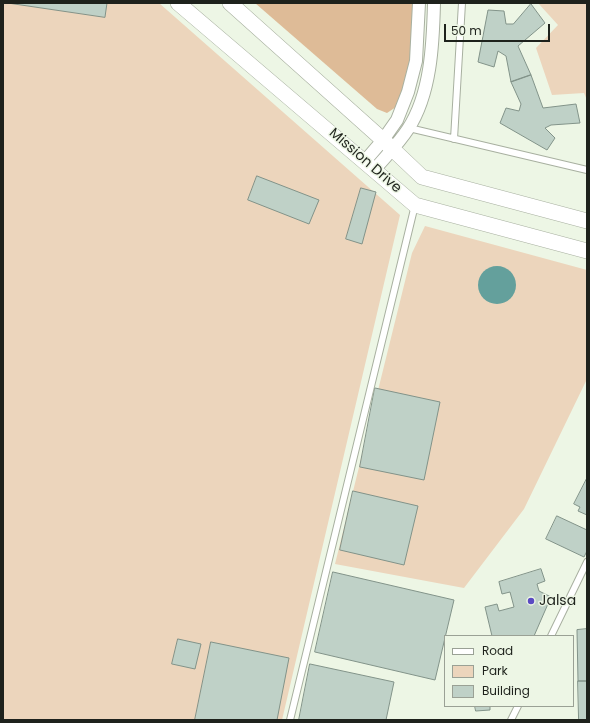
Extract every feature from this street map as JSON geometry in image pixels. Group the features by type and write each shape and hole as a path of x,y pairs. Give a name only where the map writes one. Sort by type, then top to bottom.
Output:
{"street":[{"name":"Mission Drive","path":"178,3 370,165 415,205 587,251"},
{"name":"Mission Drive","path":"230,3 388,144 422,177 587,221"},
{"path":"388,144 408,92 416,61 419,3"},
{"path":"370,165 388,144 409,128 423,97 431,62 434,3"}],"lane":[{"path":"454,139 462,3"},
{"path":"409,128 587,170"},
{"path":"290,720 415,205"},
{"path":"551,635 587,562"},
{"path":"511,720 518,707"}],"green space":[{"path":"3,3 159,3 400,215 282,720 3,720"},
{"path":"538,3 587,3 587,100 584,93 552,95 536,48 558,25"},
{"path":"425,226 587,270 587,379 524,509 464,588 335,564 412,253"}],"shaded area":[{"path":"255,3 416,3 410,81 396,107 387,113 377,109"}],"water":[{"path":"493,266 501,266 511,271 515,278 515,292 511,299 501,304 493,304 483,299 481,296 478,289 478,281 483,271 486,269"}],"building":[{"path":"8,3 107,3 105,17"},
{"path":"531,4 545,23 518,46 531,75 511,82 506,56 498,51 494,67 478,62 488,10 504,11 506,24 513,24"},
{"path":"531,75 543,108 576,104 580,123 551,125 545,128 555,138 547,150 500,123 506,108 519,111 521,104 511,82"},
{"path":"257,176 319,200 309,224 248,200"},
{"path":"361,188 376,192 362,244 346,239"},
{"path":"375,388 440,402 424,480 360,467"},
{"path":"587,478 587,515 578,511 580,507 574,504"},
{"path":"353,491 418,506 404,565 340,550"},
{"path":"557,516 587,530 587,551 584,557 546,539"},
{"name":"Jalsa","path":"541,569 545,581 537,584 539,591 551,597 534,635 492,635 485,607 497,604 499,611 514,607 510,592 502,594 499,582"},
{"path":"333,572 454,600 446,635 444,635 444,642 435,680 315,652"},
{"path":"587,629 587,681 578,681 577,630"},
{"path":"178,639 201,644 195,669 172,664"},
{"path":"211,642 289,658 277,720 195,720"},
{"path":"310,664 394,682 386,720 299,720"},
{"path":"578,681 587,681 587,720 579,720"},
{"path":"475,707 490,707 490,710 476,711"}],"place":[{"name":"Jalsa","path":"531,601"}]}
